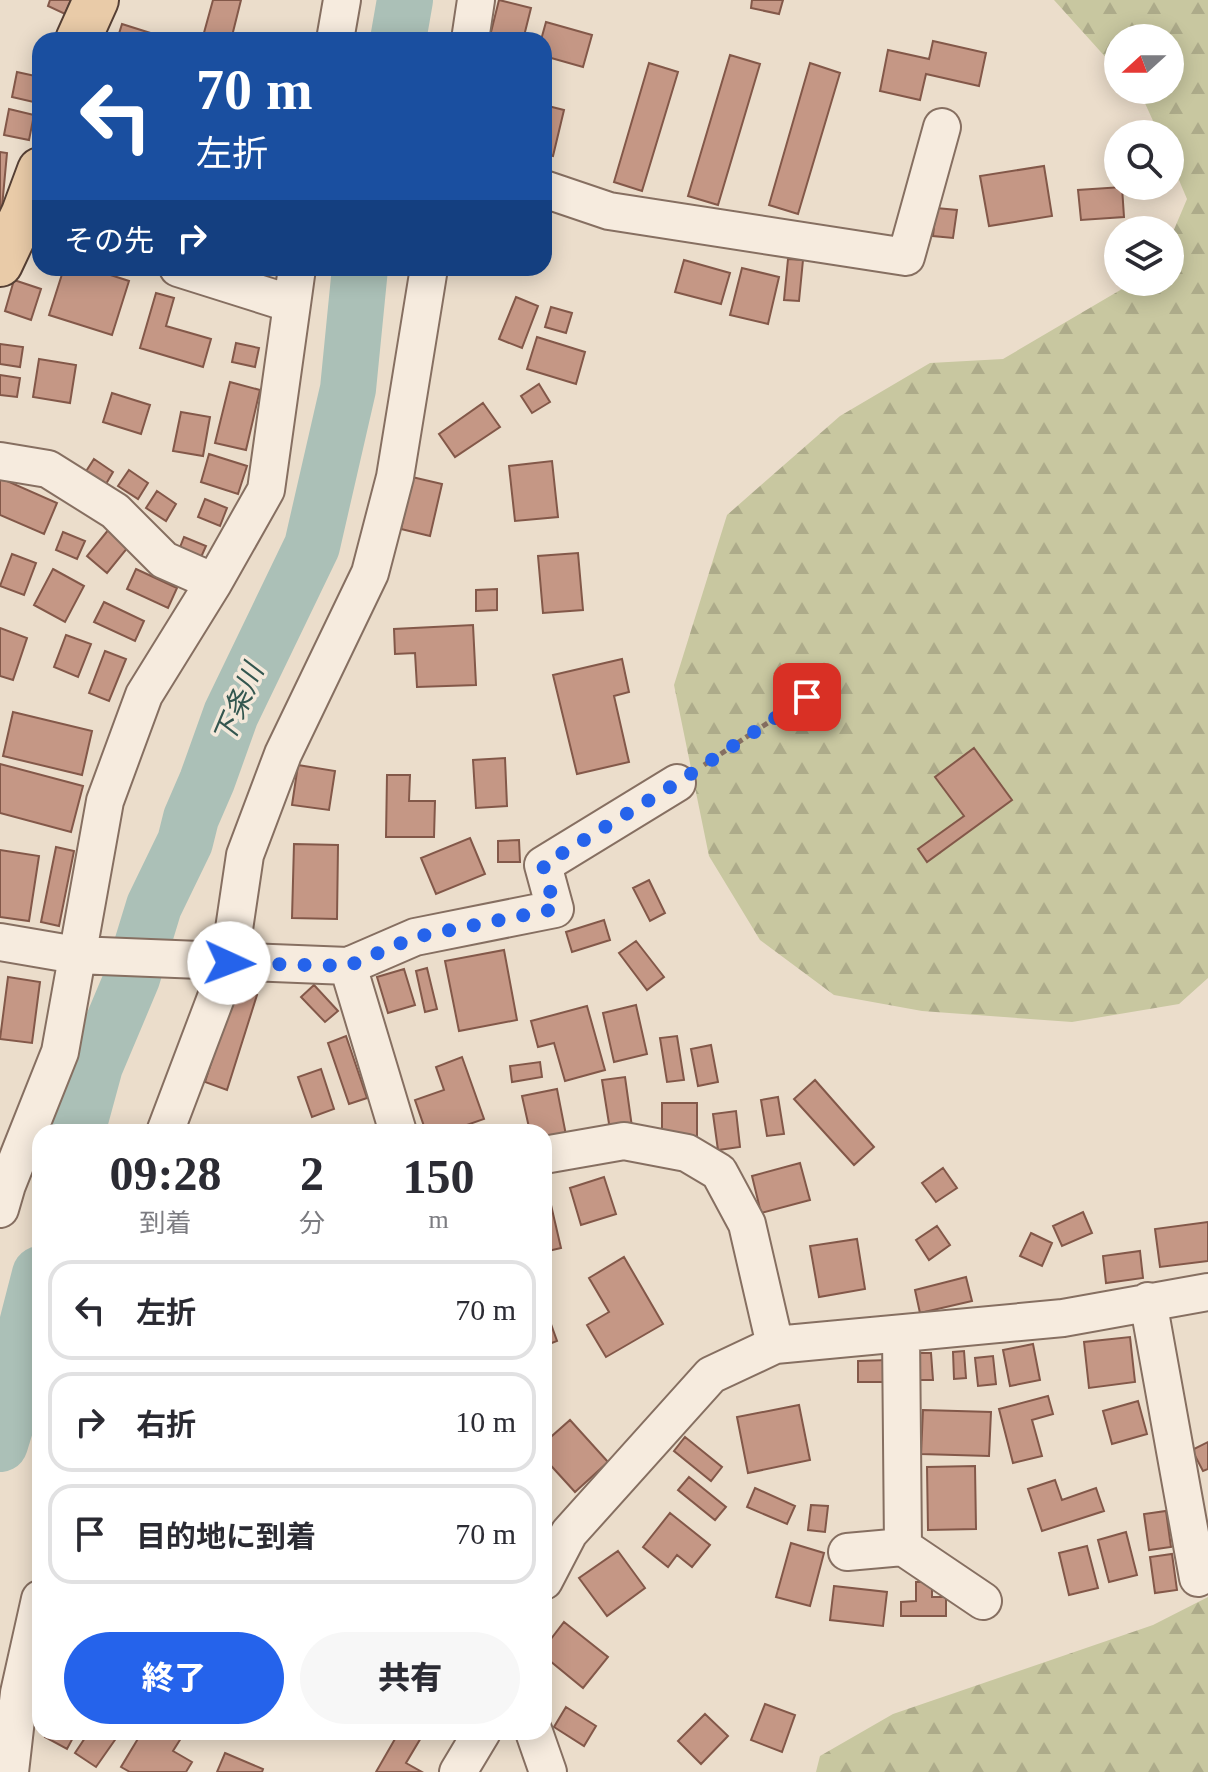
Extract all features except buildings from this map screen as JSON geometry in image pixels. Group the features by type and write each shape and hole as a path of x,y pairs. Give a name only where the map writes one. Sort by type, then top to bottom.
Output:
{"main road":[{"path":"82,32 96,0"},
{"path":"0,264 32,217"}],"street":[{"path":"336,32 342,0"},
{"path":"471,32 476,0"},
{"path":"552,192 609,211 906,257 942,127"},
{"path":"203,276 292,304"},
{"path":"0,1209 60,1052 105,801 144,695 266,490 296,276"},
{"path":"168,1124 229,963 245,855 283,754 370,573 395,477 428,276"},
{"path":"0,461 48,469 115,511 164,560 214,582"},
{"path":"0,942 76,955 348,966 415,937 555,909 543,865 677,783"},
{"path":"348,966 396,1124"},
{"path":"552,1154 624,1141 687,1153 719,1172 747,1224 775,1345"},
{"path":"552,1566 569,1533 711,1375 775,1345 1063,1318 1208,1292"},
{"path":"1148,1301 1198,1578"},
{"path":"901,1334 903,1547"},
{"path":"847,1552 903,1547 983,1601"},
{"path":"13,1767 19,1693 32,1635"},
{"path":"458,1772 477,1740"},
{"path":"537,1740 548,1772"}],"path":[{"path":"677,783 807,697"}],"green space":[{"path":"1054,0 1208,0 1208,978 1179,1004 1072,1022 922,1011 834,995 760,940 709,856 674,685 727,515 840,416 930,363 1003,359 1110,296 1184,296 1184,216 1180,216 1187,199 1184,192 1184,120 1153,120 1145,104 1184,104 1184,24 1104,24 1104,55"},
{"path":"1208,1597 1208,1772 816,1772 820,1756 893,1714 1153,1625"}],"waterway":[{"name":"下条川","path":"399,32 405,0"},
{"name":"下条川","path":"79,1124 95,1066 132,978 154,906 185,842 191,818 231,714 312,546 348,389 359,276"},
{"name":"下条川","path":"0,1444 13,1402 32,1305"}],"route":[{"path":"229,963 348,966 415,937 555,909 543,865 677,783 807,697"}]}
